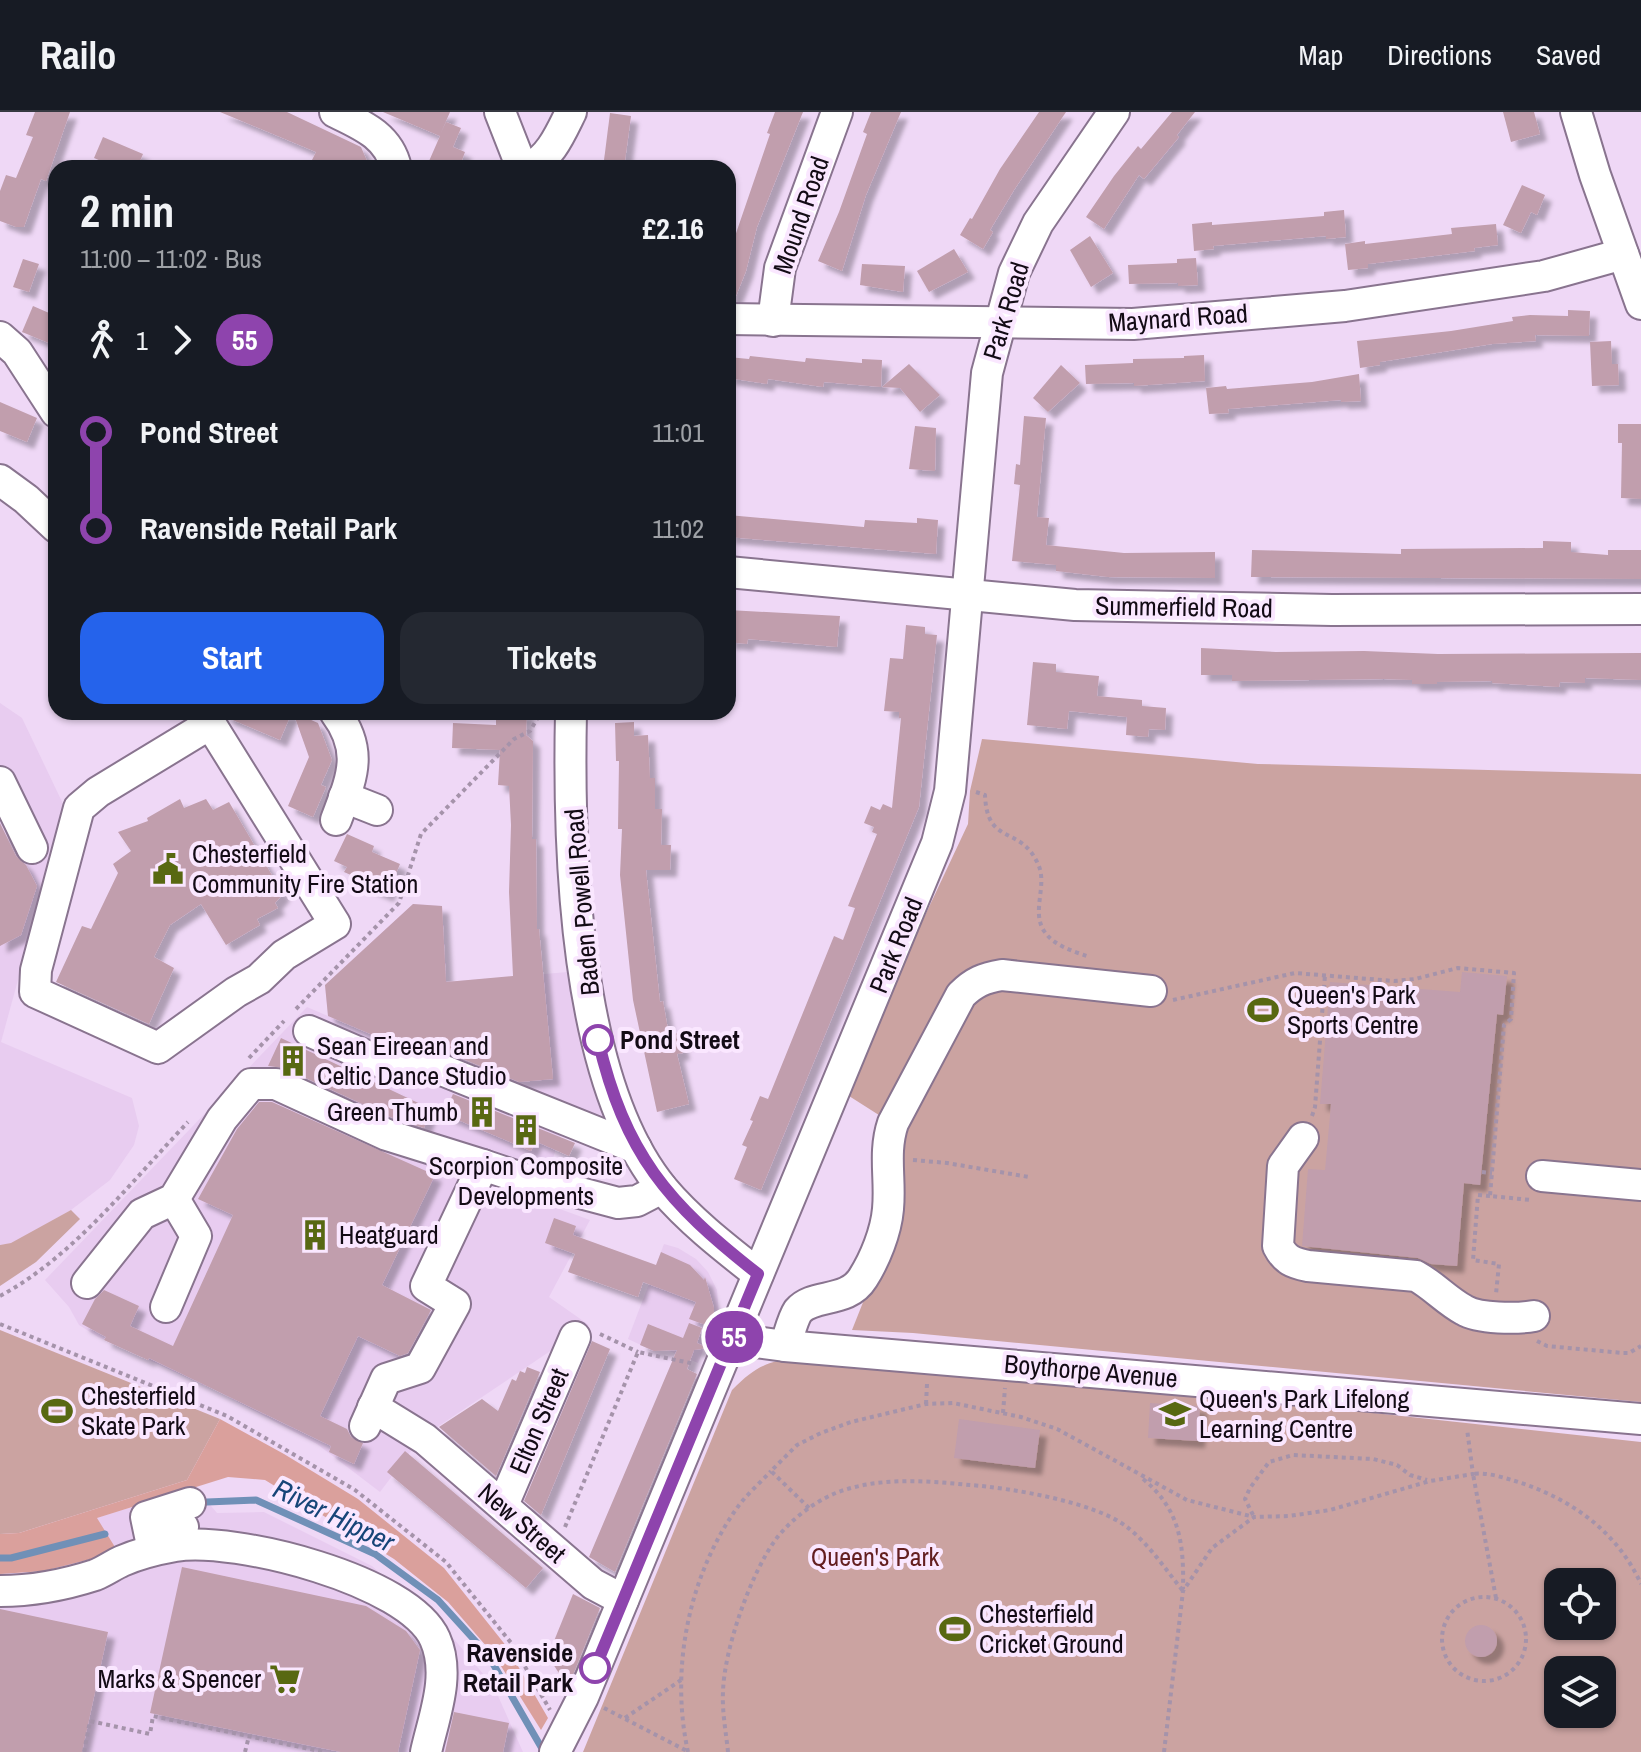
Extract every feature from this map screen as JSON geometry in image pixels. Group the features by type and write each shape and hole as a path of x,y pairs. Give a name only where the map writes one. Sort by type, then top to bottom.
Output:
{"street":[{"path":"335,112 367,127 386,142 393,160"},
{"path":"500,112 521,160"},
{"path":"540,160 557,142 571,112"},
{"name":"Mound Road","path":"773,321 780,268 837,112"},
{"name":"Park Road","path":"559,1744 583,1697 733,1339 945,820 969,595 987,373 1014,273 1038,223 1114,112"},
{"path":"1576,112 1641,304"},
{"name":"Maynard Road","path":"736,319 1133,324 1345,306 1544,276 1623,254"},
{"path":"0,337 17,352 48,400"},
{"path":"6,489 48,521"},
{"name":"Summerfield Road","path":"736,573 1075,605 1332,610 1641,609"},
{"path":"204,720 79,808 36,970 35,992 158,1048 259,979 284,955 335,924 208,720"},
{"path":"339,720 352,748 353,774 340,808 377,810"},
{"name":"Baden Powell Road","path":"571,720 572,832 585,968 608,1084 636,1148 662,1188 695,1222 758,1274"},
{"path":"0,782 32,848"},
{"path":"785,1346 799,1310 850,1292 862,1279 884,1233 888,1200 886,1158 893,1123 961,995 972,984 1002,975 1151,991"},
{"path":"309,1031 404,1072 432,1066 636,1148"},
{"path":"87,1283 142,1214 174,1199 222,1119 251,1084 276,1084 387,1135 545,1186 618,1203 637,1201 662,1188"},
{"path":"1303,1138 1283,1166 1278,1246 1284,1257 1294,1264 1416,1276 1464,1311 1477,1315 1534,1316"},
{"name":"New Street","path":"483,1165 426,1286 455,1304 420,1368 386,1379 369,1417 425,1439 593,1584 623,1600"},
{"path":"1541,1188 1641,1185"},
{"path":"166,1307 196,1236 174,1199"},
{"name":"Elton Street","path":"503,1505 575,1337"},
{"name":"Boythorpe Avenue","path":"733,1339 785,1346 1641,1419"},
{"path":"190,1503 146,1517 150,1536 192,1525 223,1531 245,1550"},
{"path":"0,1591 30,1591 53,1586 98,1574 124,1560 176,1546 200,1544 245,1550 345,1575 403,1605 430,1630 443,1666 426,1752"}],"path":[{"path":"247,1060 399,903 421,834 514,739 530,731 536,720"},
{"path":"950,786 985,795 989,823 1001,833 1017,838 1038,863 1041,874 1039,916 1044,931 1067,949 1097,960"},
{"path":"1151,991 1176,1001 1287,975 1394,981 1458,968 1514,973 1511,1019 1504,1025 1490,1196"},
{"path":"1303,1138 1315,1107 1325,975"},
{"path":"0,1296 30,1280 75,1240 192,1118"},
{"path":"886,1158 947,1163 1029,1177"},
{"path":"1482,1172 1492,1173"},
{"path":"1499,1264 1473,1260 1478,1195 1541,1188"},
{"path":"0,1324 227,1416 355,1490 446,1562 512,1644 559,1744"},
{"path":"575,1337 594,1332 638,1352 720,1369"},
{"path":"555,1551 638,1352"},
{"path":"687,1751 681,1717 683,1653 698,1585 737,1508 797,1445 851,1422 926,1404 953,1403 1021,1417 1057,1429 1187,1500 1254,1517 1330,1510 1430,1481 1473,1474 1508,1478 1541,1489 1572,1506 1608,1534 1633,1566 1641,1584"},
{"path":"1467,1403 1466,1423 1473,1474 1496,1598"},
{"path":"1254,1517 1245,1499 1250,1488 1269,1462 1293,1455 1373,1459 1397,1465 1410,1475 1430,1481"},
{"path":"771,1471 809,1508"},
{"path":"1134,1471 1159,1492 1175,1518 1183,1555 1183,1591 1164,1752"},
{"path":"728,1752 723,1691 731,1642 745,1598 776,1539 809,1508 842,1490 910,1480 990,1487 1049,1497 1126,1526 1183,1591"},
{"path":"1183,1591 1212,1548 1254,1517"},
{"path":"1496,1598 1509,1604 1519,1615 1526,1628 1527,1642 1523,1656 1504,1677 1476,1681 1462,1676 1445,1655 1443,1628 1448,1616 1469,1599 1496,1598"},
{"path":"625,1718 681,1680"},
{"path":"583,1697 687,1751"},
{"path":"84,1752 90,1721 150,1734 153,1716 324,1752"},
{"path":"245,1752 249,1736"}],"shaded area":[{"path":"0,703 22,718 65,808 1,1042 132,1098 139,1126 134,1145 110,1180 71,1210 13,1243 0,1245"},
{"path":"413,904 442,906 446,982 568,972 609,1134 563,1129 538,1201 590,1220 549,1297 589,1325 421,1438 380,1492 317,1444 219,1392 98,1337 79,1325 69,1307 45,1280 307,1007 328,1016 325,985"},
{"path":"664,1244 696,1259 708,1272 717,1290 717,1326 698,1363 662,1348 654,1351 628,1339"},
{"path":"220,1419 358,1499 444,1568 507,1647 548,1718 541,1730 494,1655 448,1602 394,1559 265,1480 228,1477 97,1518 118,1552 44,1571 0,1574 0,1534 19,1533 187,1480"},
{"name":"Ravenside Retail Park","path":"196,1488 217,1513 264,1512 372,1566 454,1639 494,1687 523,1752 0,1752 0,1574 44,1571 117,1551 96,1518"}],"green space":[{"name":"Queen's Park Sports Centre","path":"982,739 1258,764 1641,774 1641,1402 913,1333 852,1330 891,1232 893,1124 849,1096 921,924 968,824 970,791"},
{"path":"71,1210 80,1219 36,1262 0,1286 0,1245 11,1243"},
{"path":"0,1330 220,1419 187,1480 19,1533 0,1534"},
{"name":"Queen's Park","path":"799,1357 1006,1373 1641,1442 1641,1752 583,1752 732,1390 755,1370 770,1363"}],"building":[{"path":"35,112 70,112 53,160 48,160 46,181 41,179 24,227 16,227 0,221 0,191 6,175 16,178 33,137 26,135"},
{"path":"220,112 287,112 361,147 367,160 312,160 316,152"},
{"path":"383,112 450,112 440,135 446,122 461,128 453,147 465,152 462,160 430,160 440,136"},
{"path":"775,112 803,112 757,227 736,296 736,233 770,134 767,133"},
{"path":"871,112 901,112 866,195 842,271 818,261 867,134 863,132"},
{"path":"1039,112 1066,112 1014,190 990,230 993,232 983,249 960,235"},
{"path":"1172,112 1195,112 1177,135 1179,137 1144,179 1139,175 1104,229 1086,217 1138,146 1141,149"},
{"path":"1503,112 1534,112 1540,134 1511,142"},
{"path":"610,113 631,116 625,160 604,160"},
{"path":"103,137 143,154 140,160 94,158"},
{"path":"1522,185 1545,195 1537,215 1531,212 1521,233 1503,225"},
{"path":"1344,210 1346,237 1213,246 1214,249 1194,251 1192,224 1324,216 1324,212"},
{"path":"1496,224 1498,245 1474,248 1475,251 1368,264 1368,268 1348,270 1345,244 1452,234 1451,228"},
{"path":"1090,236 1113,273 1091,287 1070,250"},
{"path":"954,249 968,272 929,292 917,271"},
{"path":"1196,258 1198,285 1129,284 1128,265 1177,263 1177,259"},
{"path":"23,259 39,264 29,292 13,287"},
{"path":"862,264 905,266 903,292 860,285"},
{"path":"33,306 48,313 48,343 22,332"},
{"path":"1568,310 1590,311 1589,336 1535,335 1536,341 1492,344 1360,368 1357,341 1451,331 1513,321 1512,317 1568,316"},
{"path":"1611,341 1612,364 1618,364 1619,385 1592,386 1590,342"},
{"path":"1204,355 1205,381 1134,386 1134,383 1086,384 1085,365"},
{"path":"750,356 805,362 806,358 862,363 862,359 882,360 881,387 824,382 823,387 768,379 767,384 736,379 736,358 749,359"},
{"path":"909,364 940,395 920,412 900,388 882,387"},
{"path":"1061,365 1080,383 1048,412 1033,398"},
{"path":"1359,374 1361,401 1228,409 1229,413 1209,414 1206,388 1312,382"},
{"path":"0,402 37,418 27,442 0,431"},
{"path":"1024,416 1046,418 1037,517 1049,518 1046,545 1124,553 1215,552 1215,578 1108,577 1056,571 1056,565 1012,561 1020,485 1014,484 1016,464 1020,465"},
{"path":"1618,424 1641,424 1641,499 1621,498 1622,443 1618,443"},
{"path":"915,426 936,428 935,471 909,469"},
{"path":"736,516 864,527 865,520 917,523 917,518 938,520 936,554 736,538"},
{"path":"1543,541 1571,542 1571,552 1608,555 1608,550 1641,550 1641,579 1251,577 1252,550 1401,554 1401,549 1543,548"},
{"path":"736,610 840,616 837,647 748,639 747,644 736,643"},
{"path":"906,625 925,627 925,634 937,635 919,807 761,1190 734,1179 747,1147 742,1145 753,1121 750,1120 760,1096 768,1099 834,936 843,940 855,908 848,906 877,834 872,832 874,827 864,823 871,806 880,810 883,804 892,808 901,718 899,712 884,711 890,658 903,659"},
{"path":"1201,648 1438,654 1641,653 1641,680 1585,678 1585,683 1560,682 1559,687 1492,681 1412,684 1412,680 1384,679 1232,681 1232,675 1201,675"},
{"path":"1033,662 1056,664 1056,672 1099,676 1097,696 1142,700 1142,706 1166,708 1165,730 1149,729 1148,737 1126,735 1127,717 1069,711 1067,729 1027,725"},
{"path":"233,720 289,720 280,740"},
{"path":"296,720 318,723 332,760 321,785 326,787 313,817 288,806 309,757"},
{"path":"496,720 527,720 526,735 533,741 532,839 536,839 537,929 553,1079 519,1082 439,1049 413,1052 328,1016 325,985 413,904 442,906 446,982 513,976 509,786 498,785 500,750 452,748 453,723 496,725"},
{"path":"634,722 634,736 648,735 650,778 655,778 655,809 662,809 661,845 671,845 670,870 646,870 660,1002 663,1001 669,1035 678,1033 683,1053 677,1054 689,1104 657,1112 633,1000 620,875 622,829 618,829 619,761 616,761 615,723"},
{"path":"180,799 184,808 206,799 213,810 229,802 283,894 275,903 278,908 257,919 260,925 226,945 201,904 170,925 154,957 174,968 149,1024 56,982 82,926 91,929 118,873 113,864 131,851 118,832 148,821 147,818"},
{"path":"0,823 16,856 26,865 37,886 21,935 0,946"},
{"path":"347,834 374,846 372,852 400,864 387,895 359,883 360,879 344,872 347,867 334,861"},
{"path":"1462,972 1507,976 1503,1015 1497,1014 1480,1185 1464,1183 1457,1266 1431,1264 1418,1258 1302,1246 1308,1169 1325,1170 1331,1104 1320,1104 1330,982 1460,992"},
{"path":"281,1038 431,1109 424,1128 393,1118 284,1068 268,1066"},
{"path":"453,1094 575,1143 569,1156 535,1141 531,1151 444,1114"},
{"path":"259,1102 272,1102 435,1175 382,1285 431,1310 408,1353 400,1356 358,1336 320,1416 347,1429 351,1437 363,1443 354,1464 329,1452 331,1446 149,1358 104,1340 106,1337 82,1324 95,1299 104,1290 139,1306 130,1326 173,1346 233,1215 198,1199 237,1129"},
{"path":"554,1218 576,1226 573,1235 656,1265 661,1252 690,1265 704,1280 705,1277 714,1308 714,1328 689,1319 696,1302 643,1282 638,1297 568,1272 575,1254 545,1243"},
{"path":"689,1323 702,1328 697,1343 708,1348 694,1350 687,1369 697,1374 615,1572 589,1557 677,1350 654,1351 640,1345 648,1324 683,1338"},
{"path":"592,1341 610,1349 541,1515 524,1501"},
{"path":"527,1367 540,1372 496,1476 439,1427 482,1399 498,1411 512,1379 516,1381 520,1371 525,1373"},
{"name":"Queen's Park Lifelong Learning Centre","path":"1150,1403 1200,1406 1198,1441 1148,1438"},
{"path":"959,1419 1040,1430 1035,1468 954,1458"},
{"path":"405,1451 543,1568 526,1588 387,1472"},
{"name":"Marks & Spencer","path":"182,1567 366,1606 406,1631 420,1650 398,1752 341,1752 150,1713"},
{"path":"573,1594 600,1608 568,1687 553,1664 552,1646"},
{"path":"0,1609 108,1632 82,1752 0,1752"},
{"path":"1481,1625 1492,1630 1497,1641 1492,1652 1481,1657 1470,1652 1465,1641 1470,1630"},
{"path":"454,1712 509,1723 503,1752 445,1752"}],"waterway":[{"name":"River Hipper","path":"207,1502 256,1500 375,1554 438,1600 488,1655 544,1752"},
{"name":"River Hipper","path":"0,1558 11,1558 105,1534"}],"bus line":[{"name":"55","path":"595,1668 758,1274 695,1222 662,1188 620,1116 608,1084 598,1040"}],"place":[{"name":"Chesterfield Community Fire Station","path":"168,869"},
{"name":"Queen's Park Sports Centre","path":"1263,1010"},
{"name":"Pond Street","path":"598,1040"},
{"name":"Sean Eireean and Celtic Dance Studio","path":"293,1061"},
{"name":"Green Thumb","path":"482,1112"},
{"name":"Scorpion Composite Developments","path":"526,1130"},
{"name":"Heatguard","path":"315,1235"},
{"name":"Chesterfield Skate Park","path":"57,1411"},
{"name":"Queen's Park Lifelong Learning Centre","path":"1175,1414"},
{"name":"Chesterfield Cricket Ground","path":"955,1629"},
{"name":"Ravenside Retail Park","path":"595,1668"},
{"name":"Marks & Spencer","path":"285,1679"}]}
